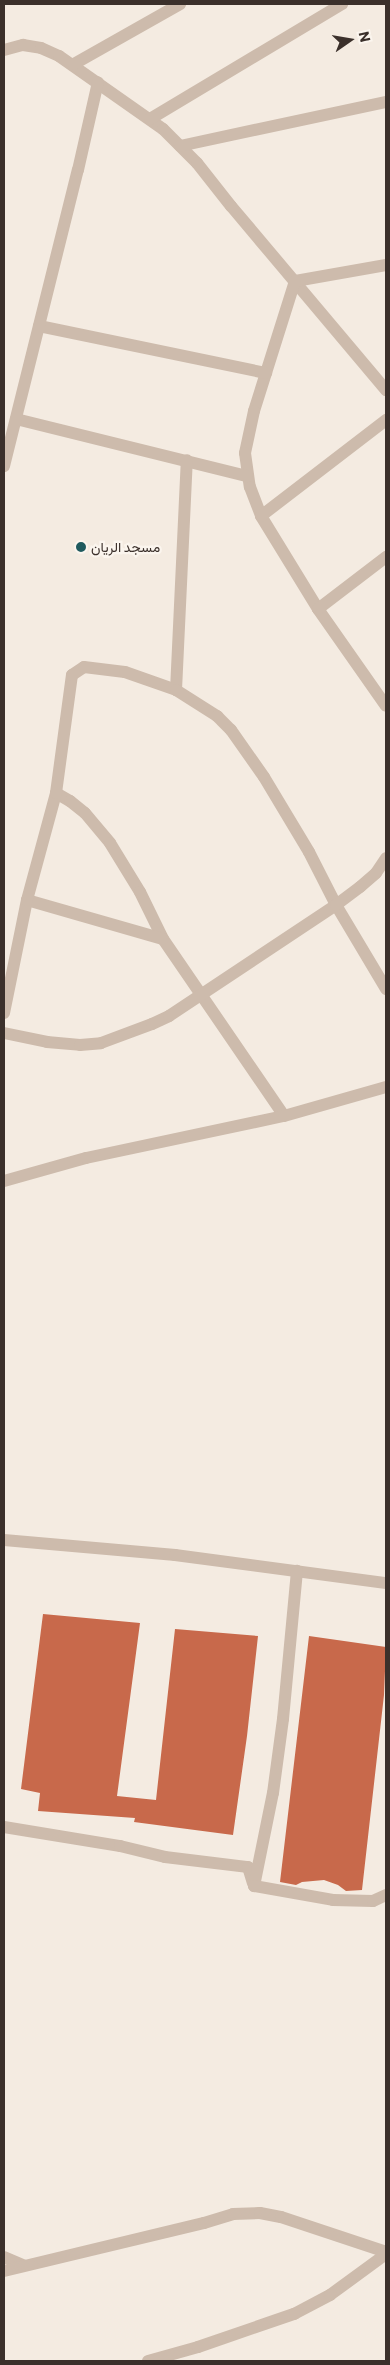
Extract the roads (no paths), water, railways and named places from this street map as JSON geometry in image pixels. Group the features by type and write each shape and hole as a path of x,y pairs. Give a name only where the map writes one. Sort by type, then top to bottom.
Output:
{"street":[{"path":"74,64 180,4"},
{"path":"150,119 342,4"},
{"path":"4,50 23,45 41,48 74,64 150,119 197,163 386,390"},
{"path":"4,466 98,82"},
{"path":"180,146 386,102"},
{"path":"295,281 386,264"},
{"path":"295,281 249,431 245,453 247,476 261,516 318,609 386,706"},
{"path":"38,326 266,373"},
{"path":"16,419 247,476"},
{"path":"261,516 386,420"},
{"path":"176,690 187,460"},
{"path":"318,609 386,557"},
{"path":"4,1013 27,900 56,793 71,680 75,672 84,667 101,668 144,678 176,690 217,716 231,730 264,777 309,852 336,905 386,989"},
{"path":"56,793 85,813 110,843 140,892 163,939 284,1116"},
{"path":"4,1033 47,1042 80,1045 101,1043 152,1024 202,994 336,905 376,873 386,858"},
{"path":"27,900 163,939"},
{"path":"4,1181 86,1158 284,1116 386,1087"},
{"path":"4,1540 176,1555 386,1583"},
{"path":"254,1886 273,1793 283,1719 296,1571"},
{"path":"4,1827 120,1846 165,1857 248,1867 254,1886"},
{"path":"254,1886 333,1900 373,1900 386,1895"},
{"path":"4,2271 242,2214 260,2213 281,2217 386,2253"},
{"path":"148,2361 198,2348 294,2314 330,2295 386,2253"},
{"path":"4,2257 23,2265"}],"place":[{"name":"مسجد الريان","path":"81,547"}]}
